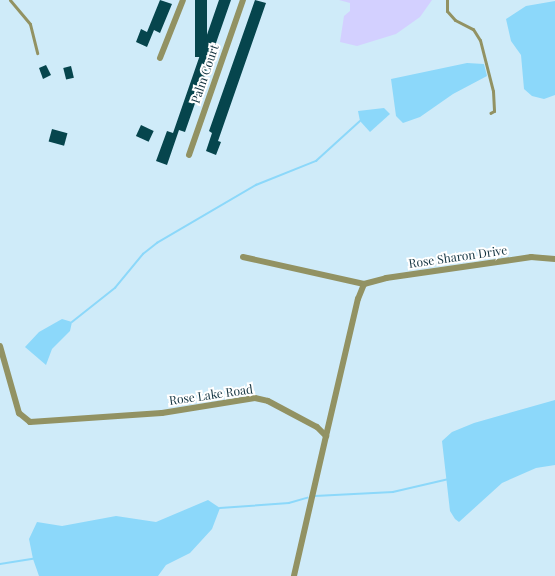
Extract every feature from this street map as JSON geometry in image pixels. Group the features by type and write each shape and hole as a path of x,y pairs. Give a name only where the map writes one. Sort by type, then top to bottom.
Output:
{"street":[{"path":"160,58 183,0"},
{"name":"Palm Court","path":"189,155 243,0"},
{"name":"Rose Sharon Drive","path":"243,258 364,284 386,278 531,257 555,259"},
{"path":"294,576 358,299 364,284"},
{"name":"Rose Lake Road","path":"0,346 19,414 30,422 162,412 255,398 312,424 326,436"}],"lane":[{"path":"10,0 30,24 37,53"},
{"path":"447,0 447,11 455,20 473,29 480,40 493,91 494,106 490,113"}],"shaded area":[{"path":"339,0 432,0 420,17 396,34 357,46 340,42 344,16 350,11 350,3"},
{"path":"555,1 555,95 544,99 532,96 524,89 521,55 511,41 506,19 526,6"},
{"path":"467,63 484,64 487,76 453,94 420,117 403,123 396,116 391,79"},
{"path":"384,108 390,114 370,132 360,121 358,111"},
{"path":"62,319 72,322 70,331 52,349 46,365 25,347 39,332"},
{"path":"555,400 555,465 536,468 502,483 459,522 455,519 450,511 442,441 452,432 474,423"},
{"path":"208,500 220,508 212,529 190,553 166,565 158,576 39,576 33,559 29,539 37,522 62,526 116,516 156,522"}],"building":[{"path":"160,0 172,4 160,33 154,30 147,47 136,42 141,29 147,32"},
{"path":"195,0 207,0 207,57 195,57"},
{"path":"219,0 231,0 185,132 179,130 167,165 156,161 167,131 173,133"},
{"path":"255,0 266,3 218,141 221,142 216,155 206,151 212,133 209,131"},
{"path":"46,65 51,75 43,79 39,68"},
{"path":"71,66 74,78 66,80 63,68"},
{"path":"141,125 154,131 149,142 136,136"},
{"path":"52,129 67,133 64,146 49,142"}],"waterway":[{"path":"72,322 115,288 143,254 157,243 256,185 316,161 360,121"},
{"path":"315,496 393,492 449,479"},
{"path":"220,508 289,503 307,498"},
{"path":"0,564 33,559"}]}
